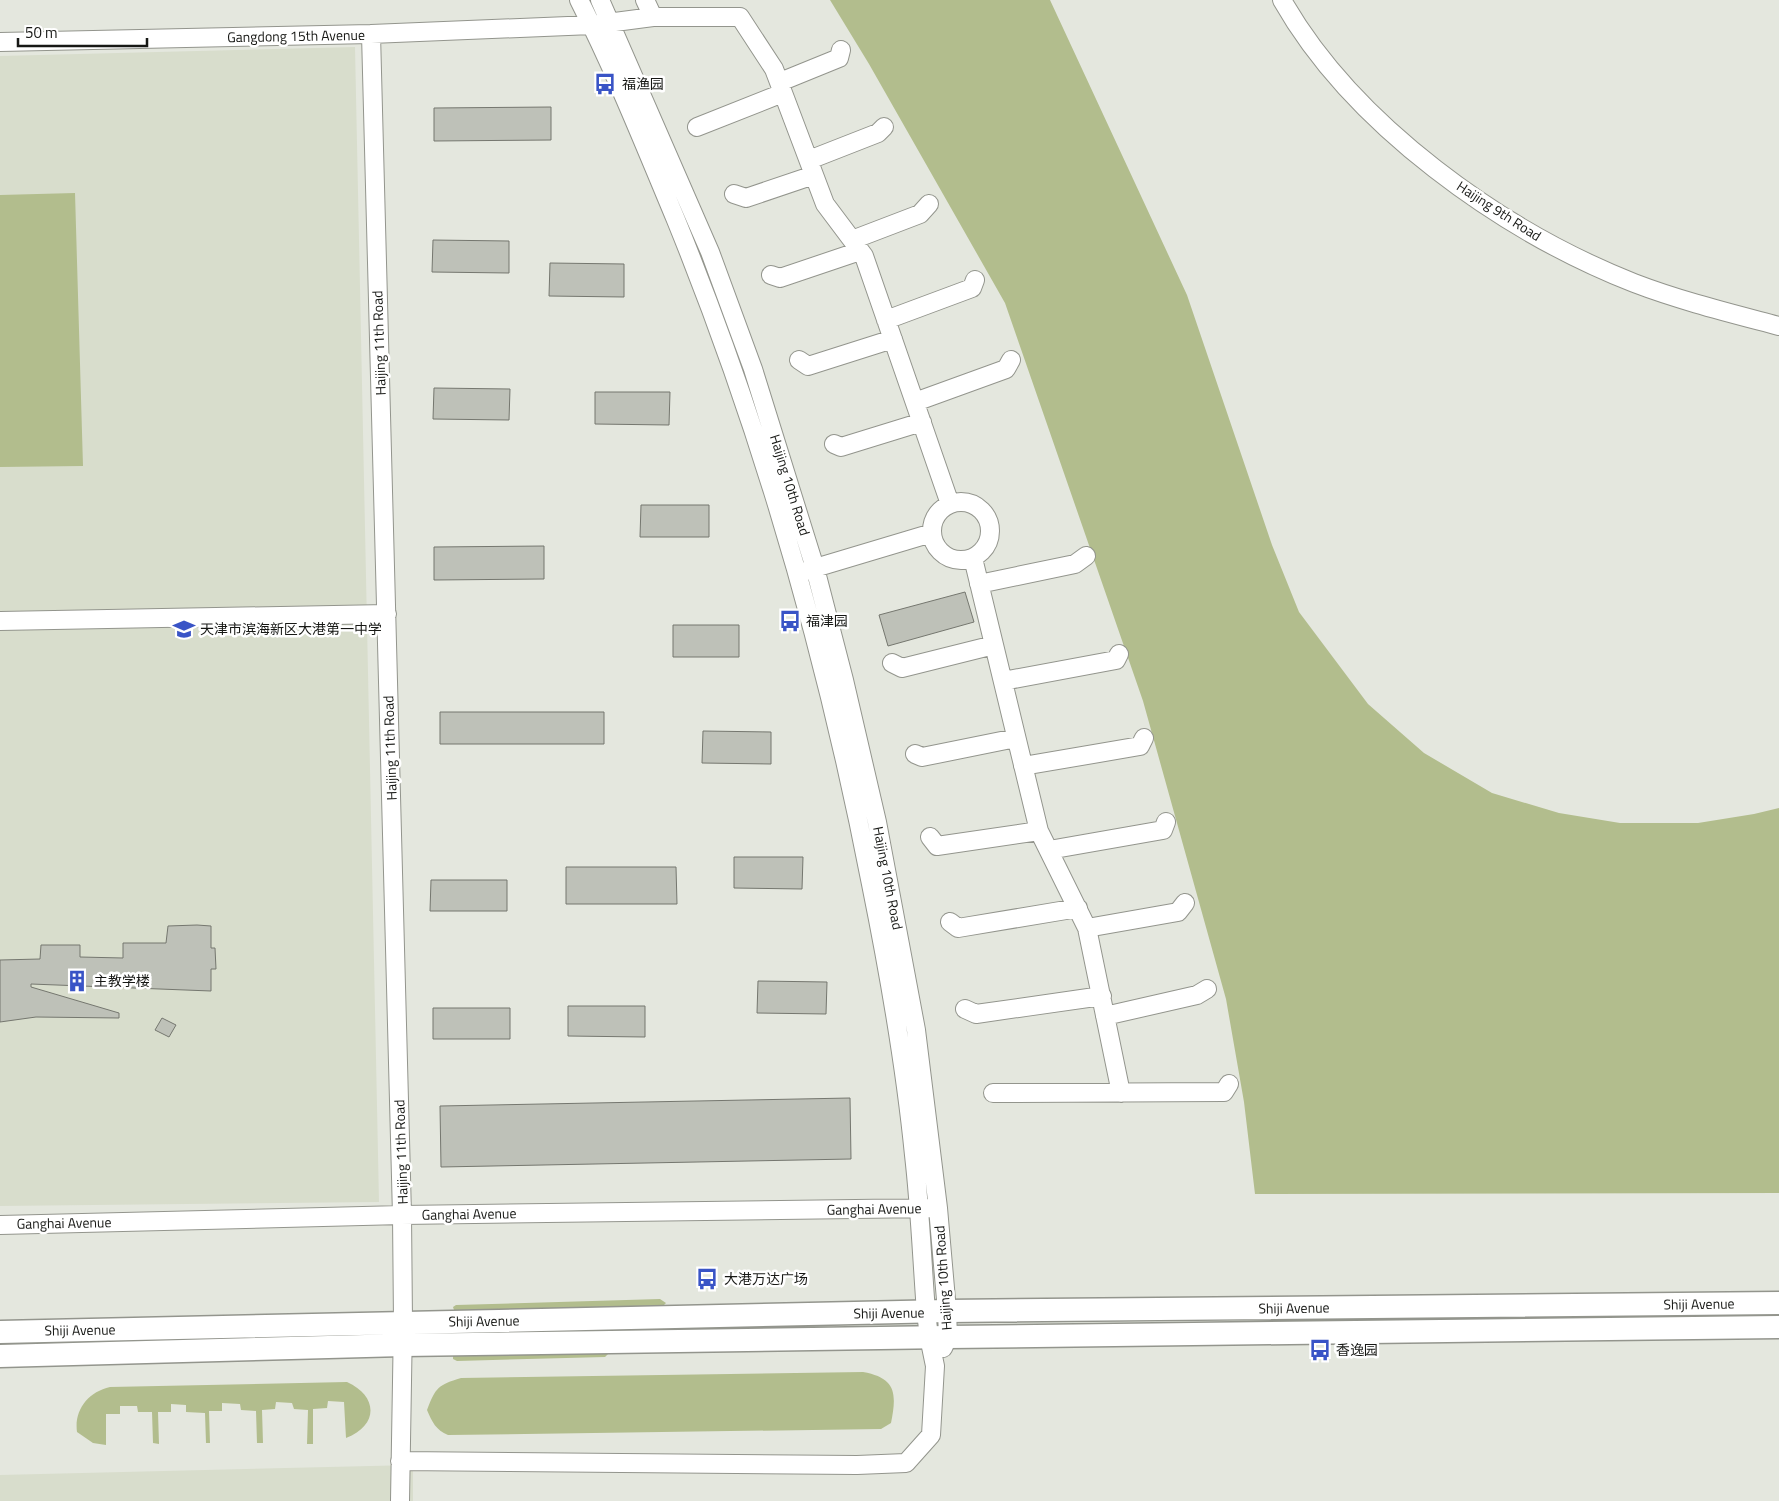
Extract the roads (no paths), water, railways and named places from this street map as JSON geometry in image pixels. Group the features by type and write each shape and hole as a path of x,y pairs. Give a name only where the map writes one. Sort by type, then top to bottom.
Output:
{"main road":[{"name":"Shiji Avenue","path":"0,1332 936,1312 1779,1303"},
{"name":"Shiji Avenue","path":"0,1356 403,1345 1779,1327"}],"street":[{"name":"Haijing 10th Road","path":"400,1461 847,1465 906,1463 931,1435 938,1337 936,1312 919,1209 906,1086 897,1024 878,918 838,729 797,573 747,410 704,291 654,166 592,25 579,0"},
{"name":"Haijing 10th Road","path":"600,0 690,204 727,299 771,424 815,568 844,680 878,822 916,1030 938,1208 936,1312"},
{"path":"645,0 653,17"},
{"name":"Haijing 9th Road","path":"1282,0 1329,68 1364,105 1391,131 1433,166 1496,212 1556,248 1634,283 1692,302 1779,326"},
{"name":"Haijing 9th Road","path":"1292,0 1320,42 1376,106 1422,148 1484,194 1570,245 1634,276 1699,297 1779,318"},
{"name":"Gangdong 15th Avenue","path":"0,42 371,34 592,25 653,17 740,17 774,69 781,87"},
{"name":"Haijing 11th Road","path":"371,34 402,1215 403,1345 400,1501"},
{"path":"697,127 839,58 841,50"},
{"path":"781,87 825,204 864,256 950,504"},
{"path":"734,194 746,198 811,168 878,133 884,127"},
{"path":"771,275 780,278 856,245 920,214 929,204"},
{"path":"886,320 972,288 975,280"},
{"path":"800,360 808,366 892,339"},
{"path":"915,402 1006,369 1011,360"},
{"path":"834,444 841,447 922,422"},
{"path":"959,502 976,506 988,520 990,538 986,546 973,558 964,560 946,556 934,542 932,534 936,516 950,504 959,502"},
{"path":"797,573 932,534"},
{"path":"979,584 1075,564 1086,556"},
{"path":"973,558 1039,831 1088,928 1121,1093"},
{"path":"0,621 387,614"},
{"path":"892,663 902,668 994,645"},
{"path":"1003,681 1116,660 1119,654"},
{"path":"915,754 922,757 1016,738"},
{"path":"1023,766 1140,746 1144,738"},
{"path":"1049,850 1163,830 1166,822"},
{"path":"930,837 937,846 1039,831"},
{"path":"1088,928 1178,912 1185,903"},
{"path":"950,922 958,928 1078,908"},
{"path":"1105,1016 1197,995 1207,989"},
{"path":"965,1009 976,1014 1102,996"},
{"path":"993,1094 1224,1092 1229,1084"},
{"name":"Ganghai Avenue","path":"0,1225 402,1215 938,1208"}],"place":[{"name":"福渔园","path":"605,84"},
{"name":"福津园","path":"790,621"},
{"name":"天津市滨海新区大港第一中学","path":"184,629"},
{"name":"主教学楼","path":"77,981"},
{"name":"大港万达广场","path":"707,1279"},
{"name":"香逸园","path":"1320,1350"}]}
